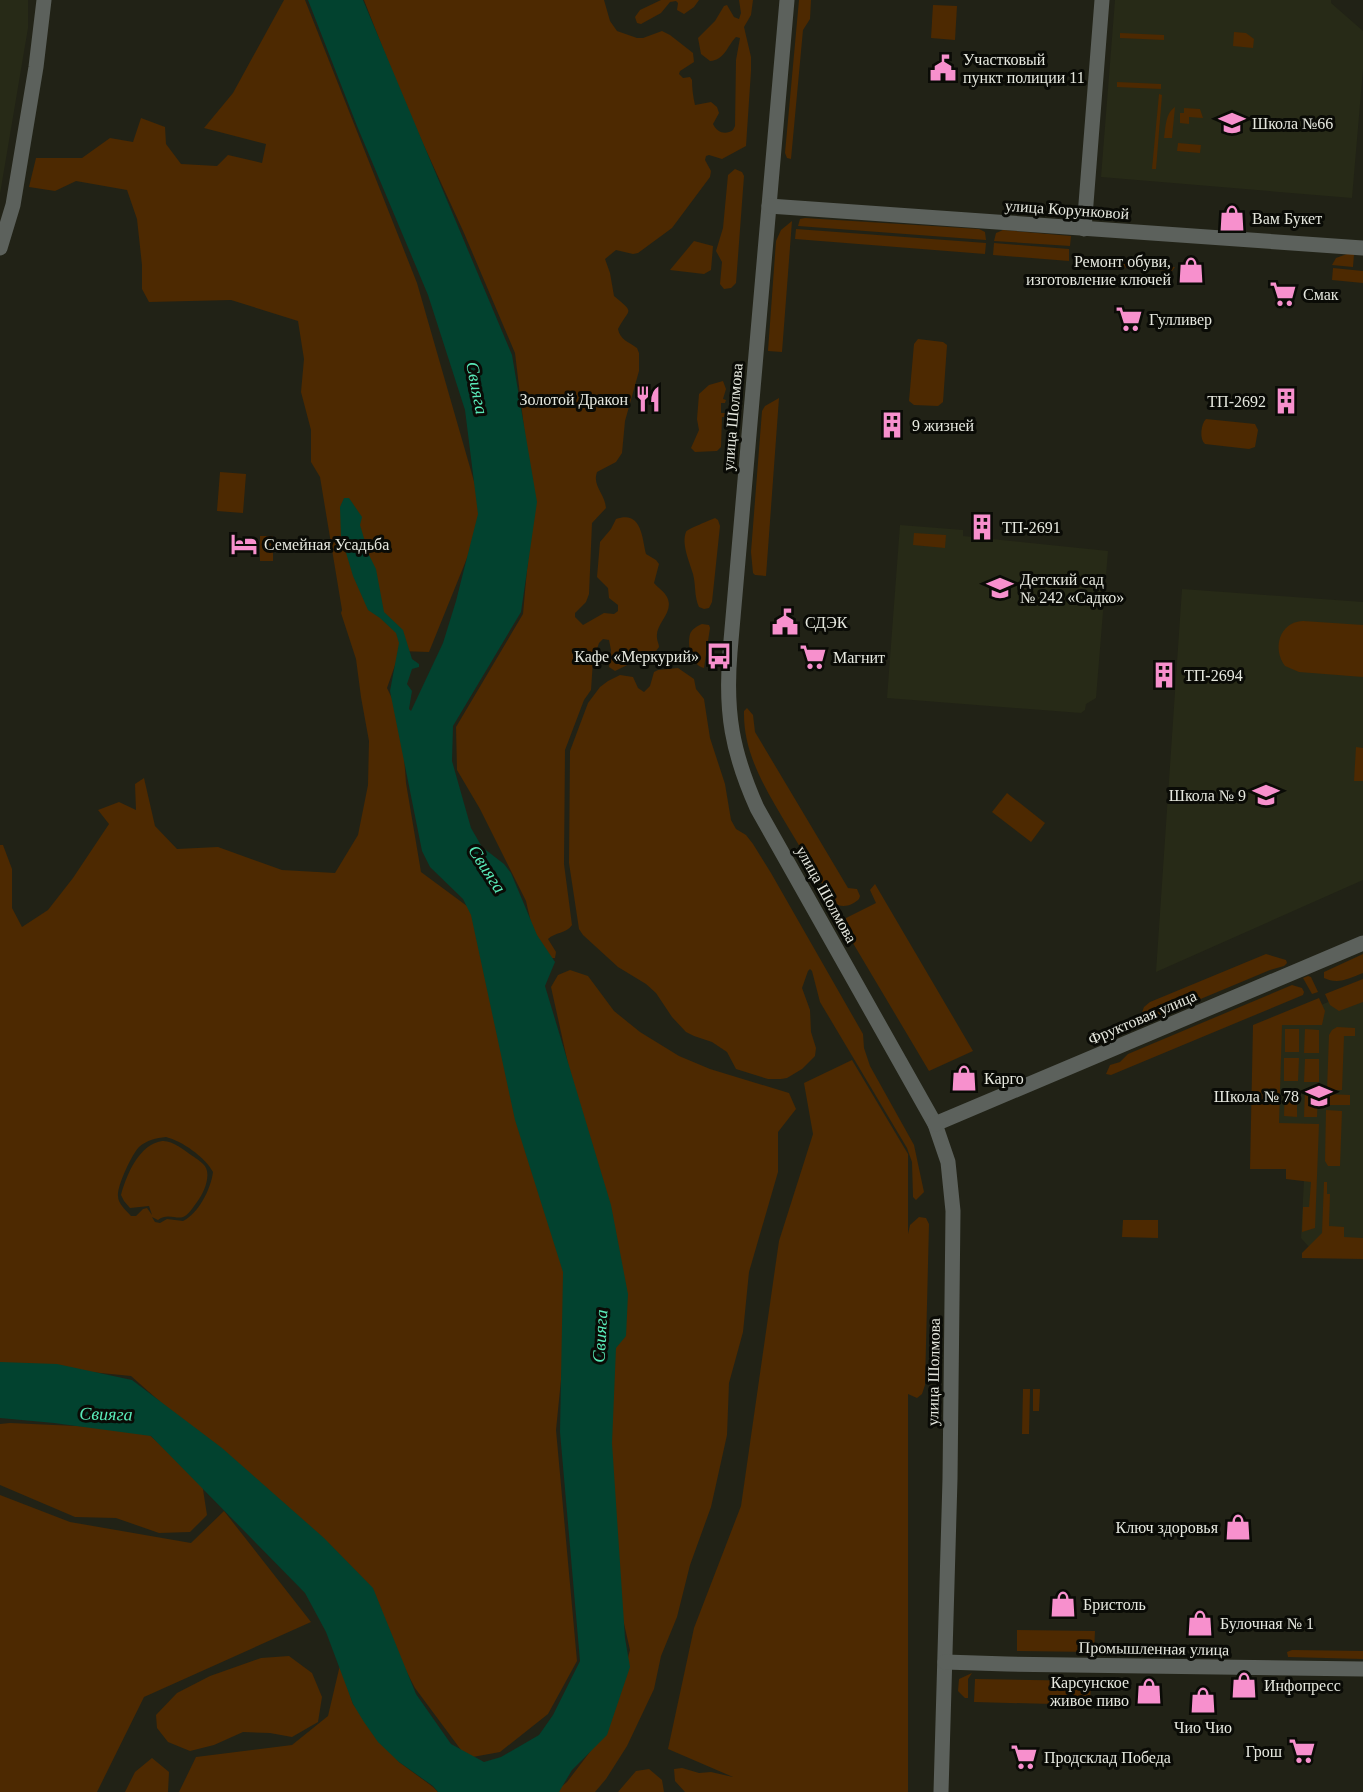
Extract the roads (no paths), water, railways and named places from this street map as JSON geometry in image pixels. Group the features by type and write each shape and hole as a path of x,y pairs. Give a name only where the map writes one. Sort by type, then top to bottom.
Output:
{"street":[{"path":"0,248 13,205 36,67 44,0"},
{"name":"улица Шолмова","path":"787,0 728,667 728,710 732,737 743,776 757,808 935,1124 948,1161 953,1211 941,1792"},
{"path":"1084,229 1102,0"},
{"name":"улица Корунковой","path":"769,206 1363,248"},
{"name":"Фруктовая улица","path":"935,1124 1363,943"},
{"name":"Промышленная улица","path":"945,1662 1007,1665 1363,1669"}],"water":[{"name":"Свияга","path":"308,0 363,0 512,355 537,502 521,612 453,726 452,761 471,828 482,847 504,864 511,873 537,935 555,962 545,986 611,1205 628,1294 626,1336 616,1348 612,1443 625,1638 630,1667 607,1735 572,1770 559,1792 438,1792 399,1762 378,1742 353,1704 326,1632 305,1593 151,1436 0,1418 0,1362 57,1364 132,1380 222,1448 324,1538 373,1588 416,1694 451,1744 484,1762 501,1757 539,1735 553,1715 580,1661 560,1432 563,1272 515,1120 471,915 463,899 430,867 422,851 390,691 399,643 396,633 368,610 353,576 341,536 340,507 344,498 349,498 362,517 360,525 376,569 384,612 403,630 412,659 419,664 419,667 412,669 407,684 412,691 409,709 411,711 443,643 478,514 465,410 428,295 357,126"}],"place":[{"name":"Участковый пункт полиции 11","path":"943,68"},
{"name":"Школа №66","path":"1232,123"},
{"name":"Вам Букет","path":"1232,218"},
{"name":"Ремонт обуви, изготовление ключей","path":"1191,270"},
{"name":"Смак","path":"1283,294"},
{"name":"Гулливер","path":"1129,319"},
{"name":"Золотой Дракон","path":"648,399"},
{"name":"ТП-2692","path":"1286,401"},
{"name":"9 жизней","path":"892,425"},
{"name":"ТП-2691","path":"982,527"},
{"name":"Семейная Усадьба","path":"244,544"},
{"name":"Детский сад № 242 «Садко»","path":"1000,588"},
{"name":"СДЭК","path":"785,622"},
{"name":"Кафе «Меркурий»","path":"719,656"},
{"name":"Магнит","path":"813,657"},
{"name":"ТП-2694","path":"1164,675"},
{"name":"Школа № 9","path":"1266,795"},
{"name":"Карго","path":"964,1078"},
{"name":"Школа № 78","path":"1319,1096"},
{"name":"Ключ здоровья","path":"1238,1527"},
{"name":"Бристоль","path":"1063,1604"},
{"name":"Булочная № 1","path":"1200,1623"},
{"name":"Инфопресc","path":"1244,1685"},
{"name":"Карсунское живое пиво","path":"1149,1691"},
{"name":"Чио Чио","path":"1203,1700"},
{"name":"Грош","path":"1302,1751"},
{"name":"Продсклад Победа","path":"1024,1757"}]}
